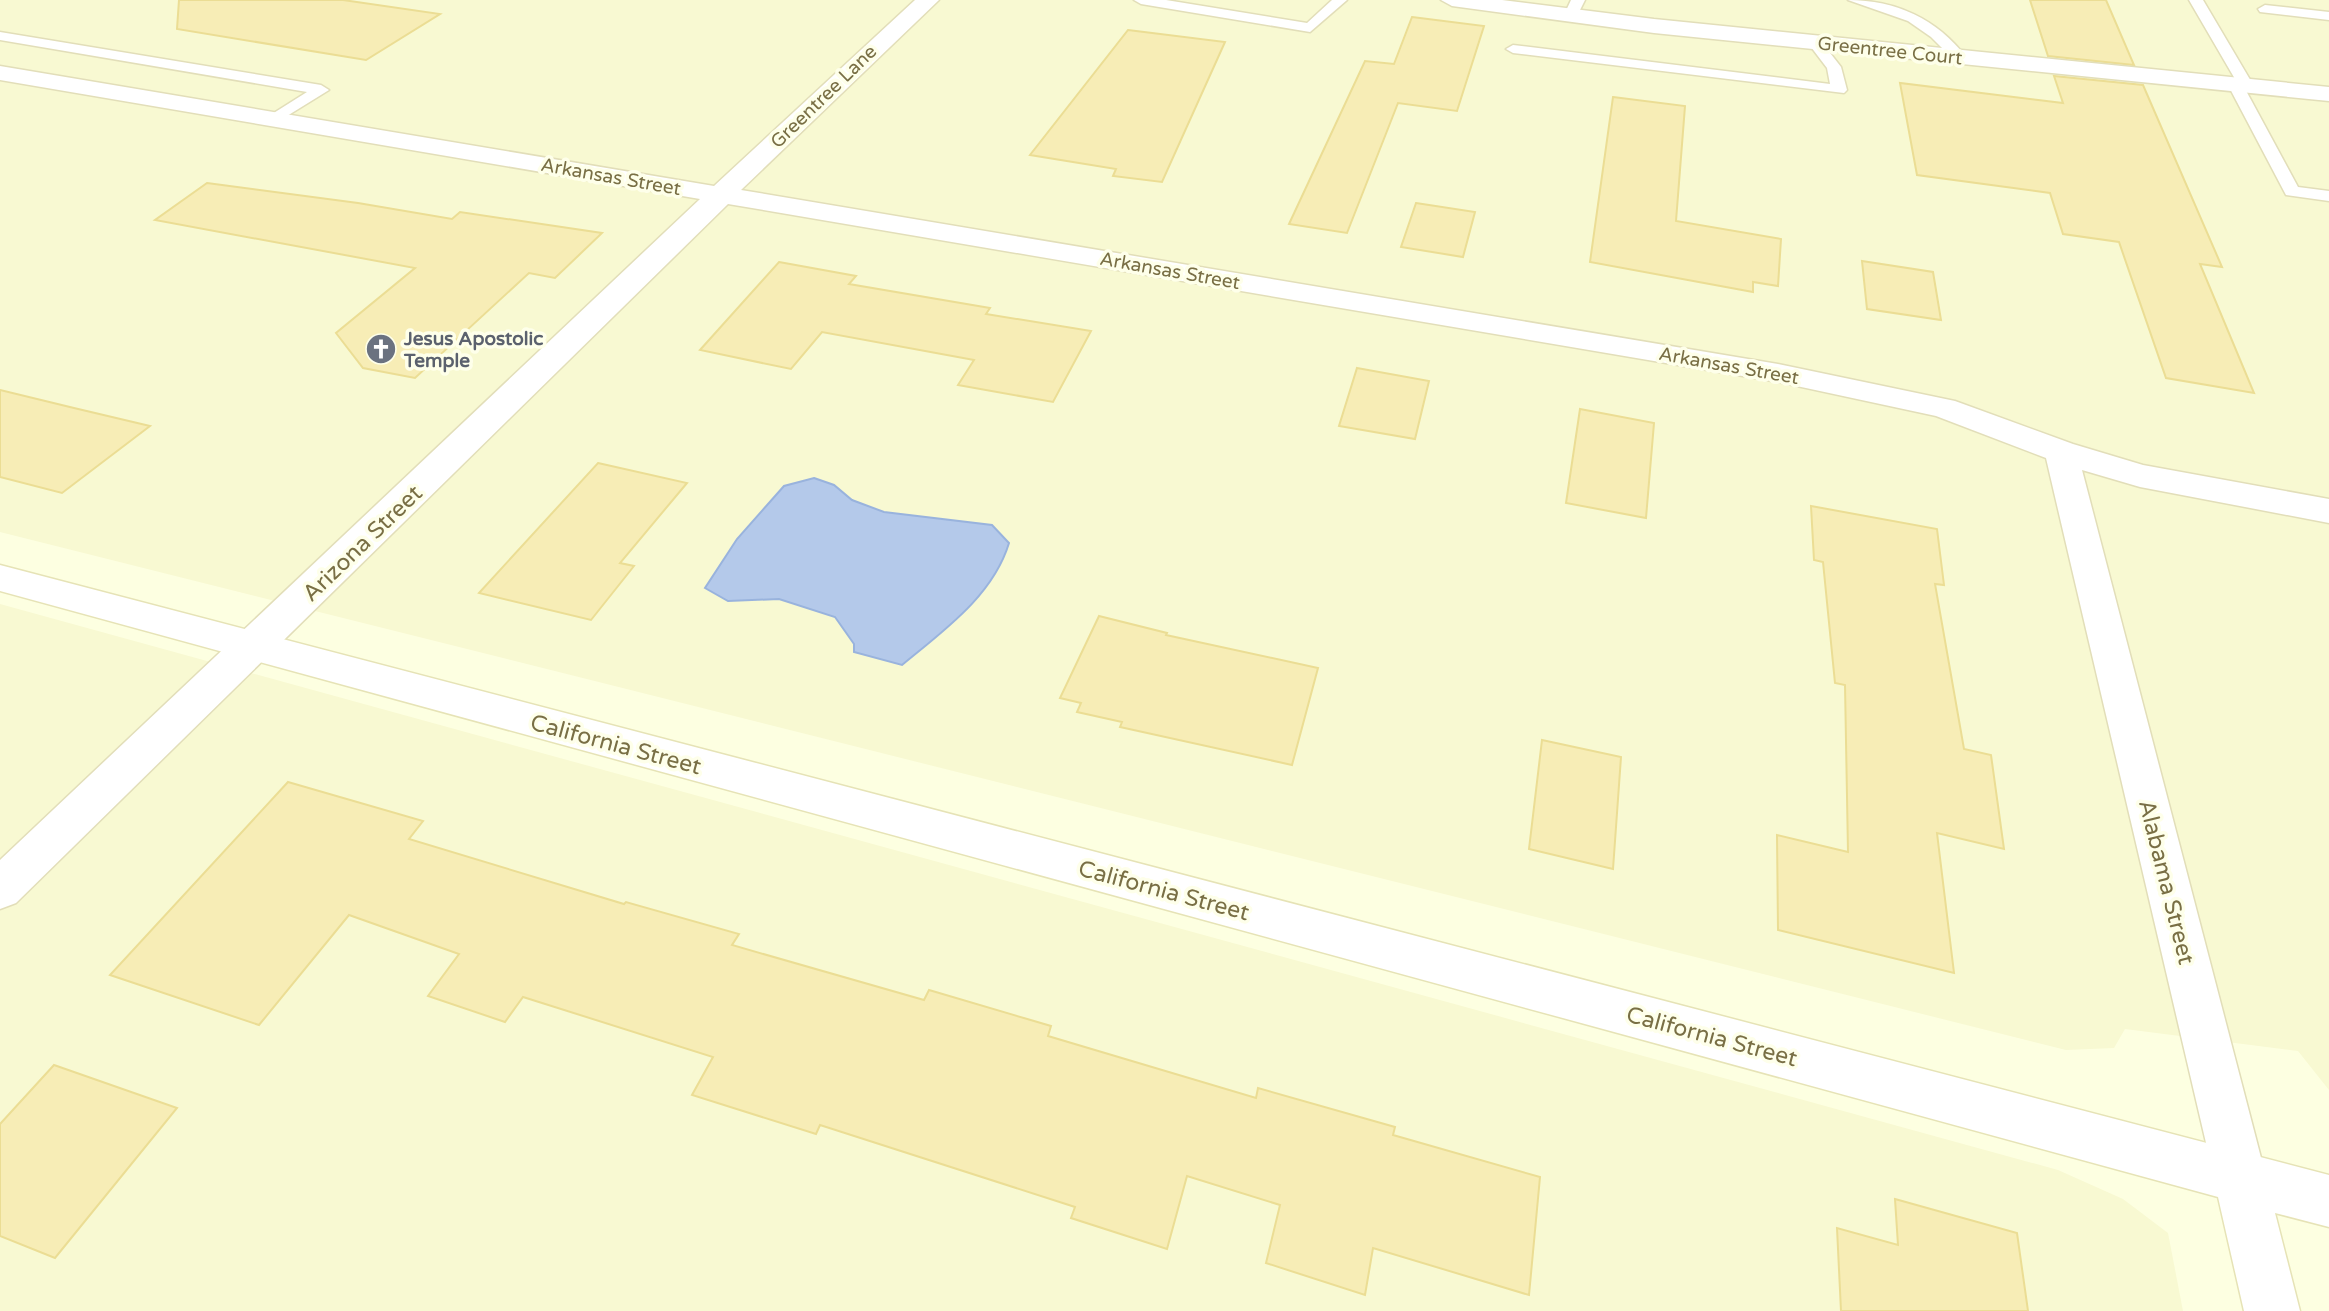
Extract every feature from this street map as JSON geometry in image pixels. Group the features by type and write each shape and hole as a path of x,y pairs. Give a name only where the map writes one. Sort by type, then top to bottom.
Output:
{"street":[{"name":"Greentree Lane","path":"721,195 896,26 928,0"},
{"name":"Greentree Court","path":"1452,0 1574,8 1815,43 2329,94"},
{"name":"Arkansas Street","path":"0,73 1790,375 1944,408 2061,452 2140,475 2329,511"},
{"name":"Arizona Street","path":"0,889 254,648 721,195"},
{"name":"Alabama Street","path":"2061,452 2272,1311"},
{"name":"California Street","path":"0,578 2329,1201"}],"lane":[{"path":"1141,0 1310,28 1340,0"},
{"path":"1855,0 1914,17 1935,30 1959,57"},
{"path":"2196,0 2292,191 2329,196"},
{"path":"2265,9 2329,16"},
{"path":"0,36 321,90 274,119"},
{"path":"1513,49 1839,90 1834,67 1815,43"}],"shaded area":[{"path":"0,0 2329,0 2329,1090 2298,1051 2125,1029 2114,1048 2066,1050 0,532"},
{"path":"0,604 2058,1170 2123,1199 2168,1233 2183,1311 0,1311"}],"water":[{"path":"814,478 834,485 852,500 884,512 992,525 1009,543 991,580 979,596 950,625 902,665 854,652 854,644 835,617 779,599 728,601 705,588 737,539 784,486"}],"building":[{"path":"179,0 343,0 440,14 366,60 177,29"},
{"path":"2030,0 2106,0 2134,65 2048,56"},
{"path":"1412,17 1484,26 1457,111 1398,103 1347,233 1289,224 1365,61 1394,64"},
{"path":"1128,30 1225,42 1162,182 1113,176 1116,169 1030,155"},
{"path":"2054,76 2143,85 2222,267 2200,264 2254,393 2166,378 2119,242 2063,234 2050,193 1917,175 1900,83 2063,103"},
{"path":"1613,97 1685,106 1676,221 1781,239 1778,286 1753,282 1753,292 1590,262"},
{"path":"207,183 358,203 452,219 460,212 602,233 555,278 529,273 415,378 363,368 336,333 415,268 155,220"},
{"path":"1416,203 1475,212 1463,257 1401,247"},
{"path":"1862,261 1933,272 1941,320 1867,309"},
{"path":"779,262 856,276 849,284 990,308 986,314 1091,331 1053,402 958,385 974,360 822,332 791,369 700,350"},
{"path":"1357,368 1429,381 1415,439 1339,426"},
{"path":"0,390 150,426 62,493 0,477"},
{"path":"1580,409 1654,423 1646,518 1566,503"},
{"path":"598,463 687,483 620,563 634,566 591,620 479,593"},
{"path":"1811,506 1937,529 1944,585 1935,584 1964,749 1991,755 2004,849 1937,833 1954,973 1778,930 1777,835 1848,852 1845,685 1835,683 1823,562 1814,560"},
{"path":"1099,616 1167,633 1166,635 1318,668 1292,765 1120,727 1122,722 1077,712 1081,703 1060,698"},
{"path":"1542,740 1621,757 1613,869 1529,849"},
{"path":"288,782 423,821 409,839 624,904 626,902 739,934 732,945 924,1000 929,990 1051,1026 1048,1036 1256,1098 1258,1088 1395,1127 1393,1135 1540,1177 1529,1295 1373,1248 1365,1295 1266,1263 1280,1205 1187,1176 1167,1249 1071,1218 1075,1207 820,1125 816,1134 692,1095 713,1057 523,997 505,1022 428,996 459,954 349,915 259,1025 110,975"},
{"path":"54,1065 177,1108 55,1258 0,1236 0,1124"},
{"path":"1895,1199 2017,1233 2028,1311 1841,1311 1837,1228 1898,1245"}],"place":[{"name":"Jesus Apostolic Temple","path":"381,349"}]}
